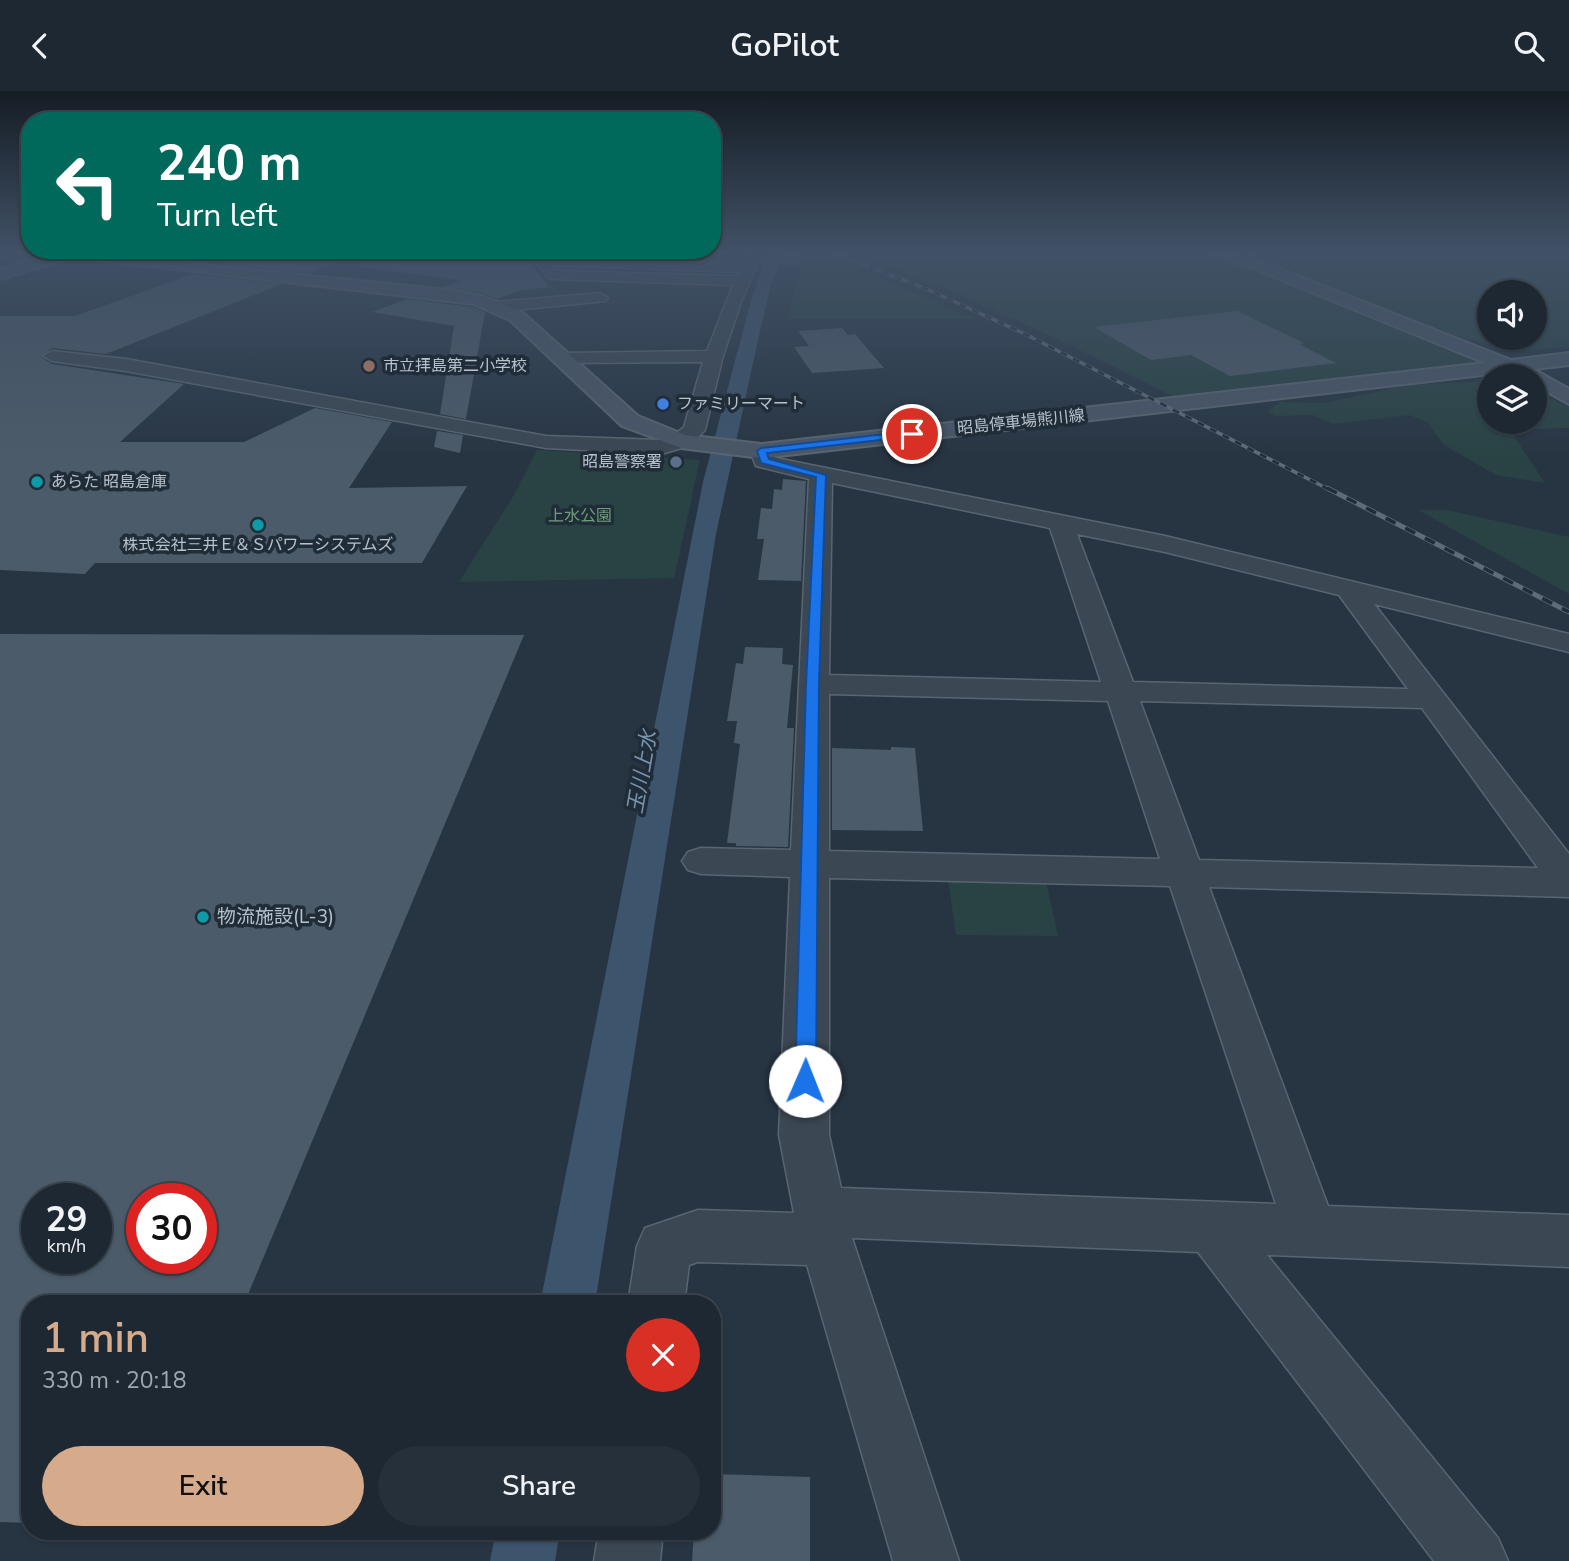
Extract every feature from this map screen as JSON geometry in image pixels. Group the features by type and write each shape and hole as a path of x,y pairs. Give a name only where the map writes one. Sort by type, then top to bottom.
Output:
{"main road":[{"name":"昭島停車場熊川線","path":"520,320 630,421 692,443 761,451 1477,370"},
{"path":"1393,320 1505,364"},
{"name":"昭島停車場熊川線","path":"1527,364 1569,359"},
{"path":"1547,384 1569,398"}],"street":[{"path":"52,356 126,365 546,442 661,447 692,443 723,320"},
{"path":"563,358 714,356"},
{"path":"761,451 764,461 775,465 1165,544 1569,643"},
{"path":"821,475 813,684 804,1135 822,1226 926,1561"},
{"path":"1061,524 1311,1231"},
{"path":"1349,589 1569,883"},
{"path":"813,684 1432,699"},
{"path":"701,861 1569,883"},
{"path":"657,1295 664,1246 698,1236 822,1226 1211,1227 1569,1241"},
{"path":"1211,1227 1475,1561"},
{"path":"627,1561 630,1540"}],"green space":[{"path":"1015,320 1477,320 1477,341 1469,339 1464,352 1475,357 1476,364 1180,400"},
{"path":"1547,320 1569,320 1569,347 1547,348"},
{"path":"1477,382 1477,434 1513,434 1545,483 1496,475 1444,445 1427,422 1409,415 1332,424 1313,415 1275,416 1268,411 1280,402 1324,403 1408,385"},
{"path":"1547,397 1569,407 1569,428 1547,429"},
{"name":"上水公園","path":"537,450 700,460 674,578 459,582 514,495"},
{"path":"1418,510 1446,510 1569,537 1569,594"},
{"path":"948,880 1046,881 1058,936 956,935"}],"water":[{"path":"746,320 763,320 716,534 596,1295 542,1295 703,482"},
{"path":"494,1540 558,1540 555,1561 490,1561"}],"building":[{"path":"0,320 192,320 106,354 52,348 41,357 52,364 184,384 120,442 244,442 315,408 392,422 349,488 467,486 422,563 95,563 85,574 0,570"},
{"path":"417,320 484,320 466,419 440,414 454,326"},
{"path":"1160,320 1255,320 1304,343 1299,344 1336,363 1230,376 1191,355 1151,360 1094,327"},
{"path":"842,328 848,335 855,334 884,368 812,373 794,347 809,346 798,331"},
{"path":"437,431 463,435 460,453 434,447"},
{"path":"783,479 806,481 801,581 758,580 764,539 757,539 761,508 772,509 774,489 782,490"},
{"name":"物流施設(L-3)","path":"0,634 524,635 248,1295 21,1295 21,1523 0,1522"},
{"path":"745,647 783,648 782,664 793,665 787,728 794,728 788,847 736,846 736,843 727,843 740,744 734,743 737,721 727,721 736,663 743,664"},
{"path":"891,747 915,748 923,831 832,830 832,748 891,750"},
{"path":"721,1474 810,1477 810,1561 692,1561 693,1540 721,1540"}],"railway":[{"path":"994,320 1330,490"},
{"path":"1327,488 1569,612"}],"place":[{"name":"市立拝島第二小学校","path":"369,366"},
{"name":"ファミリーマート","path":"663,404"},
{"name":"昭島警察署","path":"676,462"},
{"name":"あらた 昭島倉庫","path":"37,482"},
{"name":"株式会社三井Ｅ＆Ｓパワーシステムズ","path":"258,525"},
{"name":"物流施設(L-3)","path":"203,917"}],"route":[{"path":"805,1081 813,684 821,475 764,461 761,451 912,434"}],"water label":[{"name":"玉川上水","path":"642,772"}]}
